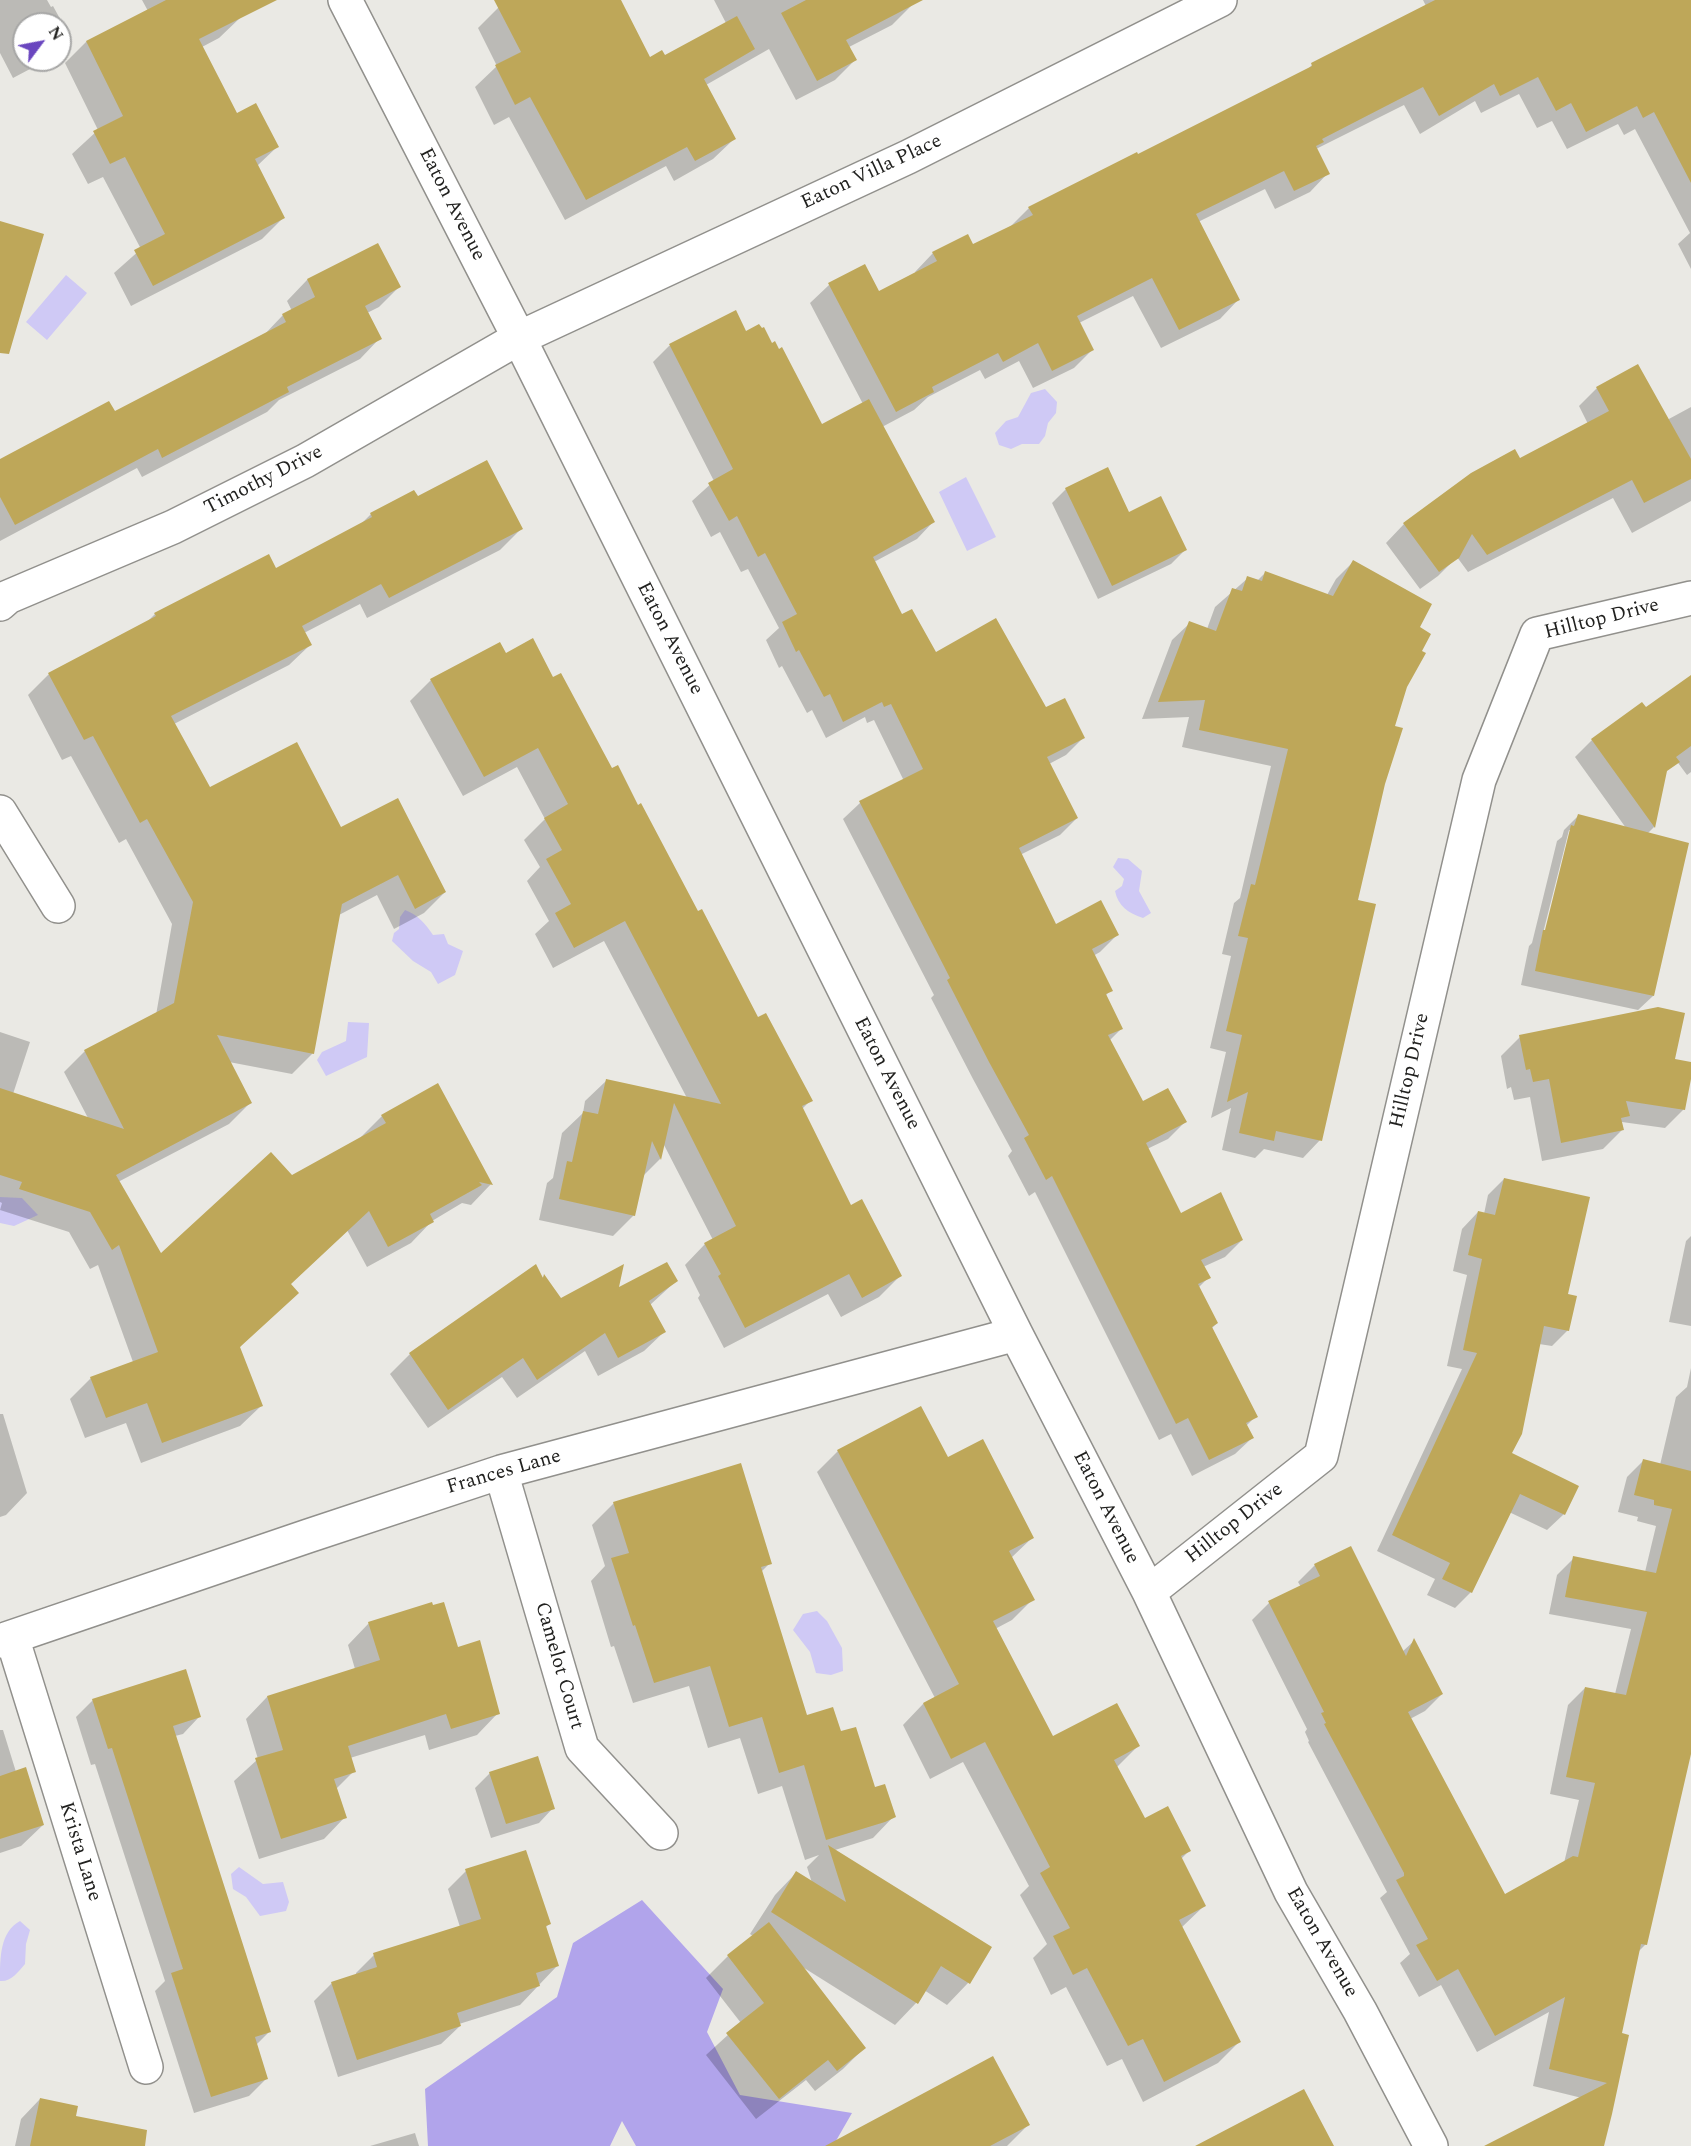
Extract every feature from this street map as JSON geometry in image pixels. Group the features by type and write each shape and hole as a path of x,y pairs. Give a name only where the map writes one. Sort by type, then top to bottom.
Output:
{"street":[{"name":"Eaton Avenue","path":"345,0 519,338 1016,1334 1149,1592 1291,1892 1360,2011 1431,2146"},
{"name":"Eaton Villa Place","path":"519,338 908,157 1220,0"},
{"name":"Timothy Drive","path":"0,604 8,597 173,527 305,461 519,338"},
{"name":"Hilltop Drive","path":"1149,1592 1321,1456 1479,780 1537,634 1691,598"},
{"path":"0,812 58,906"},
{"name":"Frances Lane","path":"6,1639 501,1472 1016,1334"},
{"name":"Camelot Court","path":"501,1472 582,1748 661,1833"},
{"name":"Krista Lane","path":"6,1639 146,2067"}],"shaded area":[{"path":"66,275 87,293 47,340 26,322"},
{"path":"1045,389 1057,402 1056,413 1048,423 1045,436 1039,444 1022,444 1011,449 999,445 995,433 1006,421 1018,417 1031,393"},
{"path":"966,477 996,537 967,551 939,492"},
{"path":"1118,858 1128,859 1142,871 1139,891 1151,913 1143,918 1124,908 1116,896 1115,891 1122,886 1124,879 1113,867"},
{"path":"405,910 421,920 433,935 444,934 448,944 463,951 455,975 438,984 431,972 413,961 392,941 394,933 399,929 400,917"},
{"path":"348,1022 369,1023 367,1057 326,1076 317,1060 322,1052 346,1041"},
{"path":"0,1197 22,1198 38,1215 14,1226 0,1223"},
{"path":"817,1611 827,1621 842,1648 843,1671 831,1675 816,1673 810,1652 793,1630 803,1614"},
{"path":"239,1867 263,1884 283,1882 289,1902 286,1911 260,1916 246,1897 233,1889 231,1874"},
{"path":"642,1900 723,1989 707,2032 740,2095 852,2113 833,2146 636,2146 622,2121 610,2146 428,2146 425,2089 557,1997 573,1943"},
{"path":"20,1921 30,1930 26,1944 25,1964 11,1978 0,1981 2,1946 8,1932"}],"building":[{"path":"166,0 277,0 199,39 237,113 256,103 279,147 255,159 285,218 153,286 134,250 165,234 125,157 110,164 93,131 123,116 86,41"},
{"path":"494,0 621,0 650,57 662,50 665,55 737,16 755,49 704,79 736,139 695,161 687,147 586,200 530,97 515,105 495,65 521,52"},
{"path":"806,0 923,0 846,40 857,60 817,81 781,13"},
{"path":"1435,0 1691,0 1691,183 1654,112 1643,118 1637,106 1586,132 1571,103 1556,111 1538,77 1500,96 1494,84 1439,116 1423,87 1322,139 1324,142 1316,146 1330,174 1294,191 1284,171 1196,214 1240,300 1179,330 1152,278 1077,316 1094,350 1052,371 1038,343 1003,362 998,353 932,387 934,392 896,412 828,283 865,264 879,291 937,261 932,252 968,234 973,244 1033,215 1028,207 1312,66 1311,63"},
{"path":"0,221 44,234 9,354 0,353"},
{"path":"378,243 401,287 365,306 382,339 287,387 289,392 162,458 158,449 15,525 0,497 0,459 109,401 115,411 286,322 282,314 315,297 307,279"},
{"path":"736,310 746,331 759,324 762,328 764,327 772,343 775,341 779,349 782,347 822,424 869,399 935,522 873,557 902,614 912,609 936,652 996,618 1046,707 1065,698 1085,738 1047,757 1078,818 1019,848 1056,924 1101,900 1119,935 1092,949 1113,991 1106,994 1123,1029 1108,1035 1143,1101 1168,1088 1187,1122 1146,1143 1181,1213 1221,1192 1243,1240 1201,1260 1211,1278 1198,1284 1218,1323 1212,1327 1258,1417 1246,1423 1254,1438 1209,1460 1188,1418 1176,1424 1052,1176 1046,1180 1024,1138 1029,1135 947,980 950,978 859,801 923,769 891,704 884,707 882,702 843,722 830,694 824,697 799,650 796,652 782,622 797,614 765,553 758,557 737,516 729,521 708,483 733,469 669,344"},
{"path":"1638,364 1691,459 1691,479 1644,503 1632,480 1487,555 1472,534 1459,558 1439,572 1403,523 1471,473 1515,449 1520,458 1609,411 1596,387"},
{"path":"487,460 523,529 389,598 381,584 302,626 312,645 171,716 210,787 297,742 341,827 398,798 446,892 415,909 398,875 342,904 314,1054 217,1035 252,1103 116,1175 161,1253 271,1152 292,1175 386,1123 381,1115 438,1083 493,1185 479,1182 482,1185 430,1214 434,1222 388,1247 369,1211 291,1284 299,1293 240,1347 263,1406 162,1443 147,1403 106,1418 90,1377 158,1352 119,1245 112,1250 90,1212 19,1189 22,1182 0,1175 0,1088 124,1129 84,1050 174,1003 193,902 147,819 140,823 93,736 84,740 48,673 156,616 154,613 269,554 276,568 372,517 370,513 414,490 418,496"},
{"path":"1108,467 1129,512 1161,496 1187,550 1112,586 1065,488"},
{"path":"1353,560 1432,604 1420,627 1431,634 1422,651 1426,653 1407,687 1395,726 1403,728 1385,784 1358,900 1376,904 1322,1141 1276,1131 1274,1141 1239,1133 1248,1092 1227,1102 1242,1035 1226,1031 1248,938 1238,936 1251,884 1255,885 1288,749 1199,730 1205,700 1158,702 1189,621 1216,631 1232,588 1242,591 1247,576 1262,581 1265,571 1333,596"},
{"path":"533,638 553,677 561,673 612,768 618,765 638,805 641,803 698,911 702,909 758,1017 766,1013 813,1101 802,1106 851,1205 862,1199 902,1276 862,1298 849,1274 745,1328 718,1276 721,1274 704,1243 736,1226 674,1103 661,1160 652,1141 635,1216 559,1199 567,1161 572,1162 583,1111 598,1114 606,1079 721,1104 625,921 574,948 555,913 571,904 546,859 562,850 544,818 568,804 538,748 484,777 430,679 500,642 506,653"},
{"path":"1691,675 1691,746 1676,757 1680,762 1667,771 1655,828 1591,739 1642,702 1646,707"},
{"path":"1578,814 1689,843 1654,996 1535,971 1543,930 1545,930 1571,825 1574,826"},
{"path":"1658,1007 1685,1013 1675,1059 1691,1062 1691,1079 1685,1110 1626,1101 1630,1116 1621,1118 1624,1130 1561,1143 1549,1079 1533,1082 1530,1069 1526,1070 1519,1035"},
{"path":"1504,1178 1590,1197 1568,1294 1577,1296 1569,1331 1544,1326 1522,1434 1512,1453 1579,1486 1565,1515 1520,1494 1472,1593 1442,1579 1450,1563 1392,1535 1477,1353 1463,1350 1482,1259 1468,1255 1478,1211 1495,1215"},
{"path":"667,1262 678,1281 649,1301 666,1332 618,1358 605,1333 537,1380 523,1358 448,1410 409,1353 536,1264 543,1278 544,1274 561,1298 624,1264 619,1287"},
{"path":"921,1406 948,1457 983,1439 1034,1538 1009,1551 1035,1600 993,1621 1053,1736 1117,1703 1140,1746 1114,1760 1145,1818 1168,1806 1191,1851 1181,1856 1206,1906 1179,1920 1241,2042 1164,2082 1143,2039 1128,2046 1087,1968 1073,1975 1053,1936 1070,1928 1040,1873 1050,1867 985,1742 951,1759 923,1703 959,1684 837,1450"},
{"path":"1643,1459 1691,1471 1691,1754 1647,1945 1641,1944 1622,2033 1629,2035 1612,2114 1604,2146 1484,2146 1607,2083 1549,2069 1565,1997 1495,2036 1458,1969 1437,1981 1416,1945 1428,1939 1396,1880 1404,1876 1404,1873 1324,1724 1326,1723 1321,1713 1324,1712 1268,1601 1320,1576 1314,1564 1351,1546 1406,1656 1414,1638 1443,1694 1408,1712 1505,1894 1573,1856 1578,1857 1595,1783 1566,1777 1585,1687 1626,1695 1647,1612 1565,1597 1573,1556 1656,1573 1672,1509 1654,1505 1654,1500 1634,1495"},
{"path":"741,1463 772,1564 761,1567 807,1715 833,1707 841,1731 856,1727 875,1787 885,1784 896,1817 885,1822 826,1840 804,1765 779,1773 762,1717 729,1727 710,1666 654,1683 611,1558 629,1553 613,1502"},
{"path":"432,1602 433,1605 444,1602 458,1647 480,1640 500,1714 451,1729 446,1714 348,1746 356,1772 334,1779 347,1818 281,1839 255,1758 283,1750 267,1696 380,1660 368,1622"},
{"path":"186,1669 201,1717 173,1726 271,2032 255,2037 268,2079 211,2097 171,1973 183,1969 112,1748 108,1749 92,1699"},
{"path":"538,1756 555,1809 506,1824 489,1772"},
{"path":"26,1767 44,1825 0,1839 0,1776"},
{"path":"828,1845 992,1947 970,1984 941,1966 918,2004 771,1912 796,1871 846,1902"},
{"path":"526,1850 551,1924 546,1926 559,1966 536,1973 540,1986 457,2013 461,2026 357,2060 331,1982 377,1967 373,1953 481,1919 465,1869"},
{"path":"769,1922 866,2048 837,2071 828,2060 779,2099 726,2033 764,2003 727,1955"},
{"path":"993,2056 1030,2125 990,2146 825,2146"},
{"path":"1304,2089 1334,2146 1195,2146"},
{"path":"40,2098 78,2106 76,2116 147,2130 145,2146 30,2146"}]}
